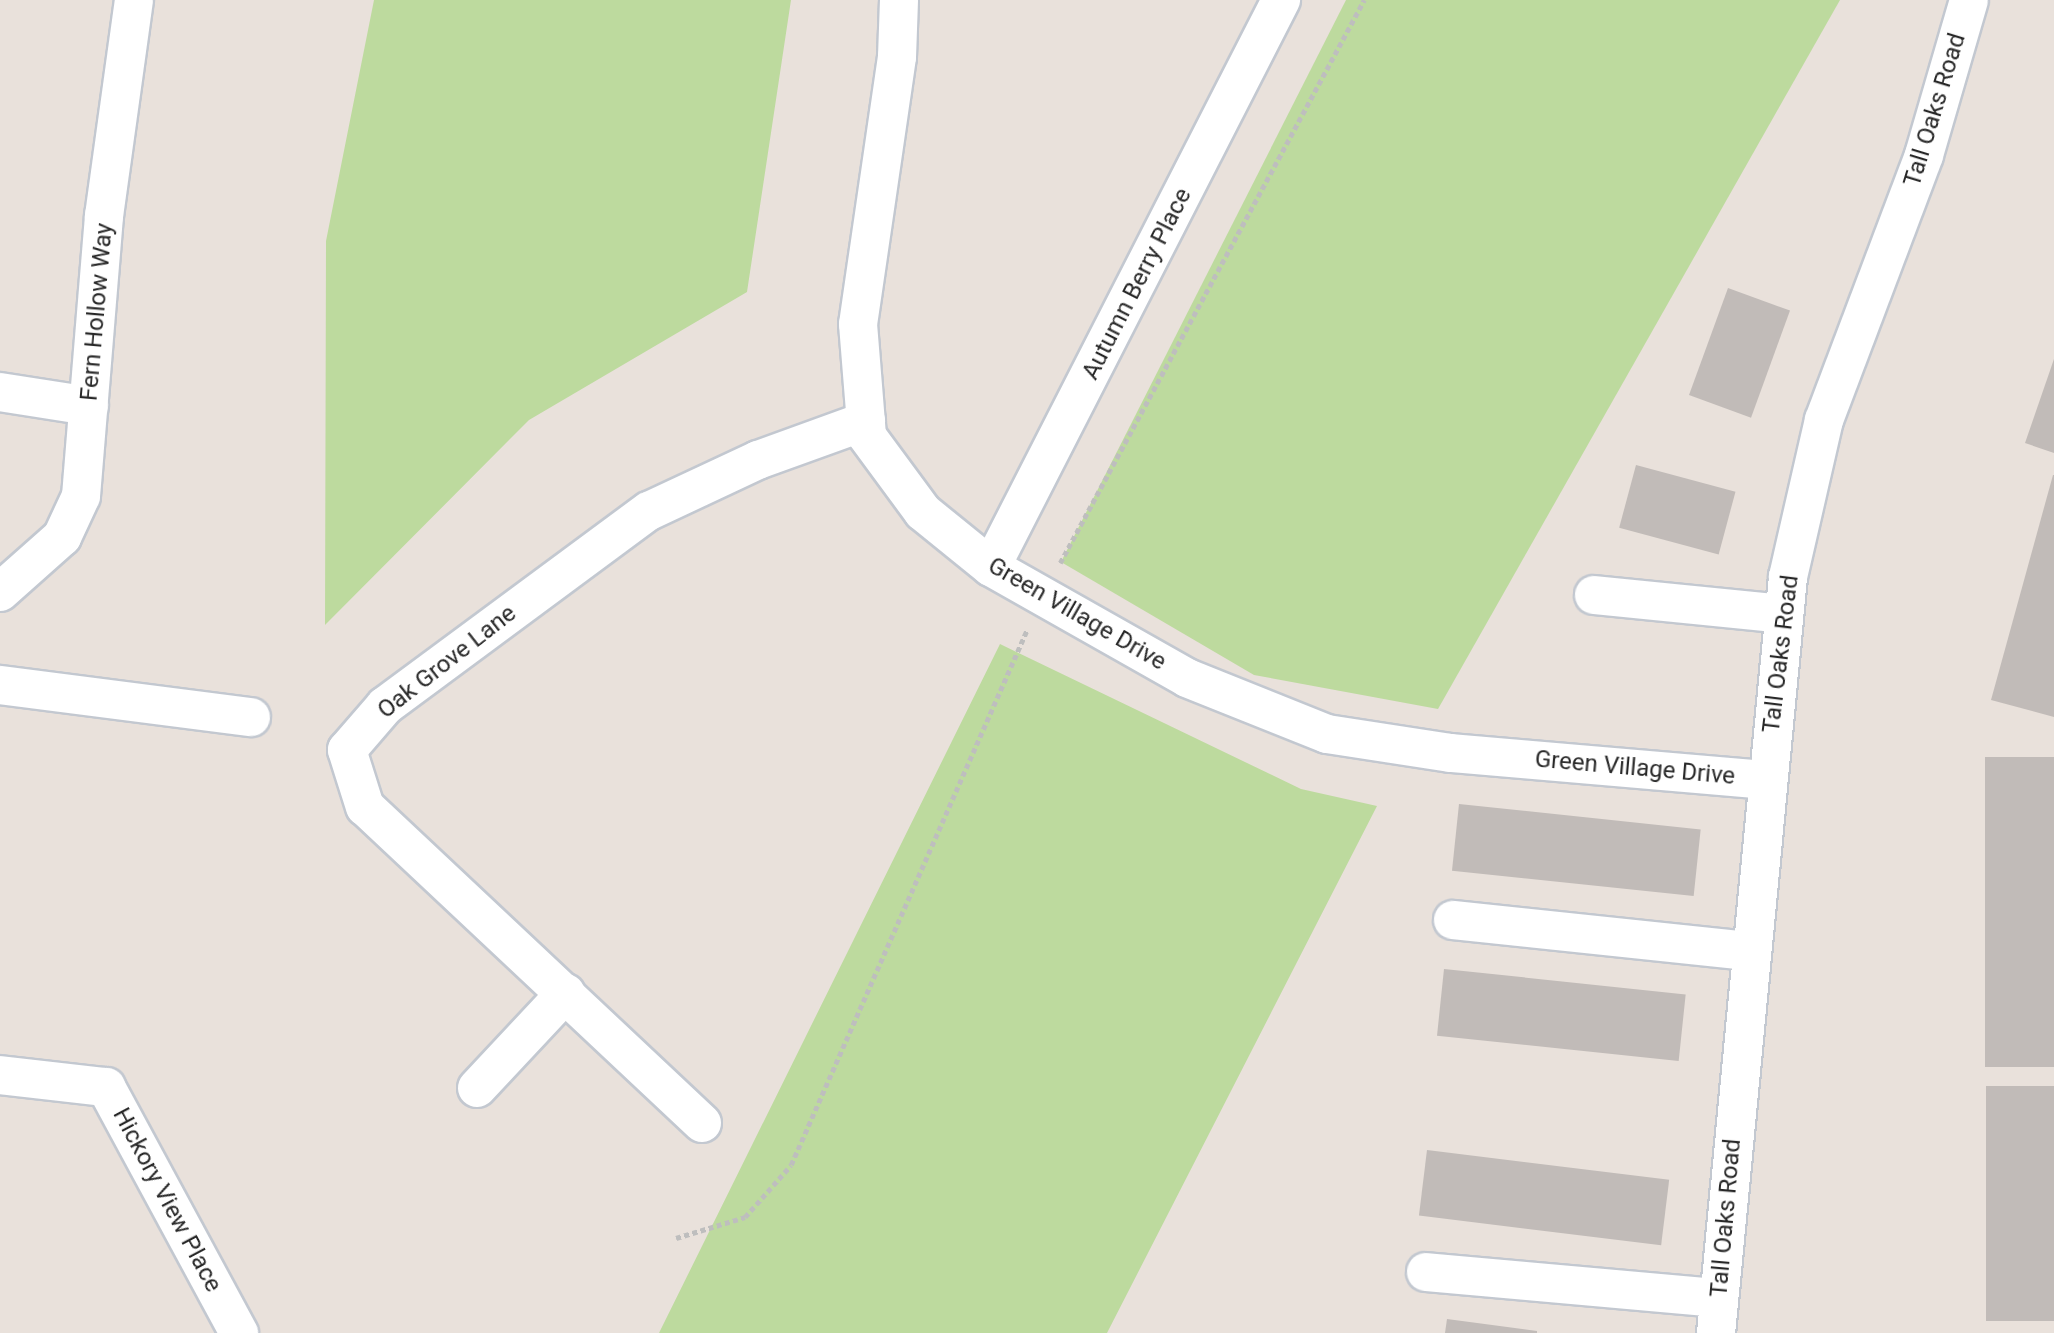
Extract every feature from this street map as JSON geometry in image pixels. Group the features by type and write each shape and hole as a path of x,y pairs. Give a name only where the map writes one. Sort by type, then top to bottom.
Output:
{"street":[{"name":"Fern Hollow Way","path":"0,592 62,537 81,496 104,216 134,0"},
{"name":"Green Village Drive","path":"899,0 897,57 858,324 867,436 923,512 991,567 1188,678 1327,734 1451,753 1766,780"},
{"name":"Autumn Berry Place","path":"991,567 1281,0"},
{"name":"Tall Oaks Road","path":"1717,1316 1766,780 1784,614 1824,420 1924,155 1969,0"},
{"path":"0,393 89,406"},
{"name":"Oak Grove Lane","path":"702,1123 365,807 347,750 385,706 649,511 758,460 866,421"},
{"path":"1594,595 1784,614"},
{"path":"0,685 251,717"},
{"path":"1453,920 1750,951"},
{"path":"477,1088 566,993"},
{"name":"Hickory View Place","path":"0,1075 106,1087 239,1333"},
{"path":"1426,1272 1717,1316"}],"path":[{"path":"676,1238 745,1217 790,1165 846,1051 1041,595 1364,0"}],"green space":[{"path":"374,0 791,0 747,292 529,420 325,625 326,241"},
{"path":"1346,0 1840,0 1438,709 1254,675 1061,562"},
{"path":"1000,644 1301,789 1377,806 1107,1333 659,1333"}],"building":[{"path":"1728,288 1790,311 1751,418 1689,395"},
{"path":"2054,359 2054,453 2025,443"},
{"path":"1636,465 1735,492 1719,554 1619,528"},
{"path":"2054,475 2054,717 1991,700"},
{"path":"1985,757 2054,757 2054,1067 1985,1067"},
{"path":"1459,804 1701,829 1694,896 1452,871"},
{"path":"1444,969 1686,994 1679,1061 1437,1036"},
{"path":"1986,1086 2054,1086 2054,1321 1986,1321"},
{"path":"1427,1150 1669,1180 1661,1245 1419,1216"},
{"path":"1447,1319 1537,1331 1537,1333 1445,1333"}]}
